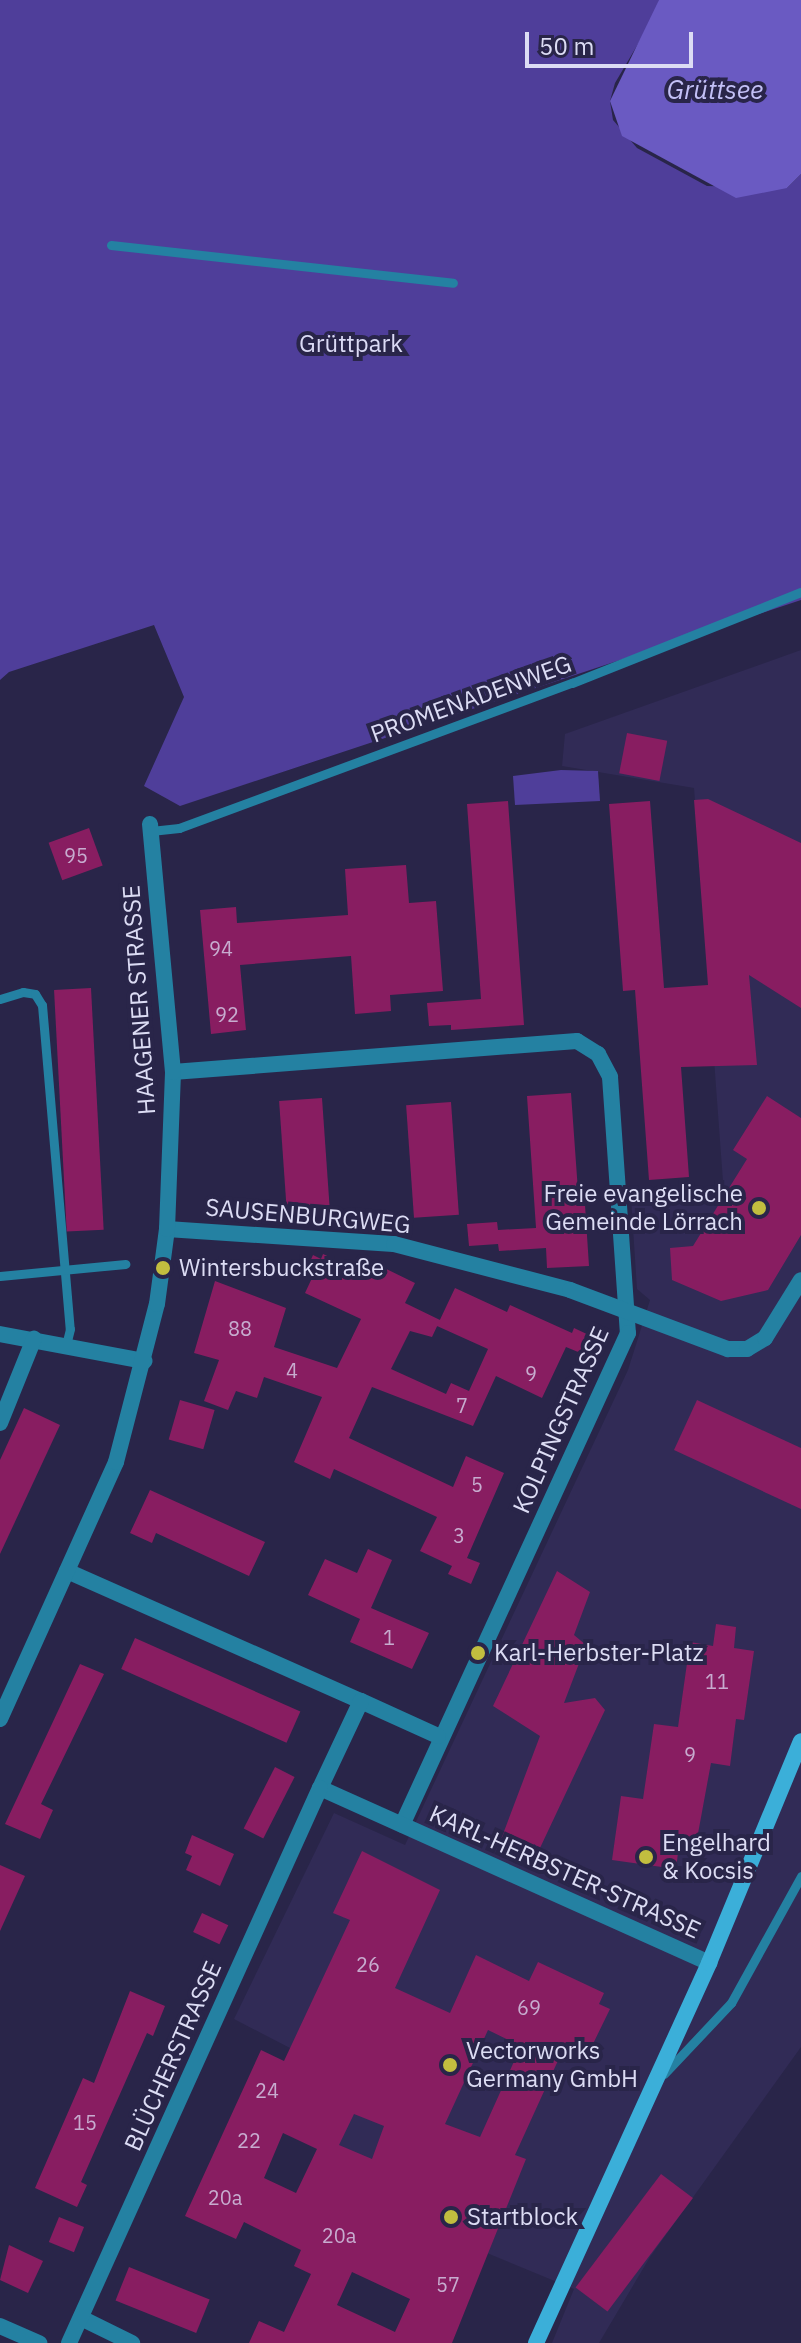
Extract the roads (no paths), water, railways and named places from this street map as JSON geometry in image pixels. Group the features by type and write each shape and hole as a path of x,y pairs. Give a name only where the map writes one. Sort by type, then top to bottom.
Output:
{"main road":[{"path":"536,2343 709,1963 801,1741"}],"street":[{"name":"HAAGENER STRASSE","path":"0,1719 116,1462 144,1361 167,1229 173,1072 151,827"},
{"name":"KOLPINGSTRASSE","path":"173,1072 577,1041 598,1054 610,1077 629,1311 628,1333 565,1476 438,1736"},
{"name":"SAUSENBURGWEG","path":"167,1229 394,1244 491,1267 629,1311 728,1349 747,1349 765,1338 801,1280"},
{"path":"0,1334 144,1361"},
{"path":"0,1423 34,1339"},
{"path":"67,1571 361,1701 438,1736 402,1825 320,1788 361,1701"},
{"name":"BLÜCHERSTRASSE","path":"69,2343 320,1788"},
{"name":"KARL-HERBSTER-STRASSE","path":"402,1825 709,1963"},
{"path":"81,2318 132,2343"},
{"path":"0,2326 39,2343"}],"lane":[{"path":"111,245 453,283"},
{"name":"PROMENADENWEG","path":"151,827 179,828 572,683 801,592"},
{"path":"0,999 23,992 35,994 42,1005 70,1329 66,1345"},
{"path":"0,1276 125,1264"},
{"path":"656,2082 731,2003 801,1876"}],"water":[{"name":"Grüttsee","path":"659,0 801,0 801,174 787,188 736,198 622,136 610,101"}],"place":[{"name":"Freie evangelische Gemeinde Lörrach","path":"759,1208"},
{"name":"Wintersbuckstraße","path":"163,1268"},
{"name":"Karl-Herbster-Platz","path":"478,1653"},
{"name":"Engelhard & Kocsis","path":"646,1857"},
{"name":"Vectorworks Germany GmbH","path":"450,2065"},
{"name":"Startblock","path":"451,2217"}],"park label":[{"name":"Grüttpark","path":"351,344"}]}
